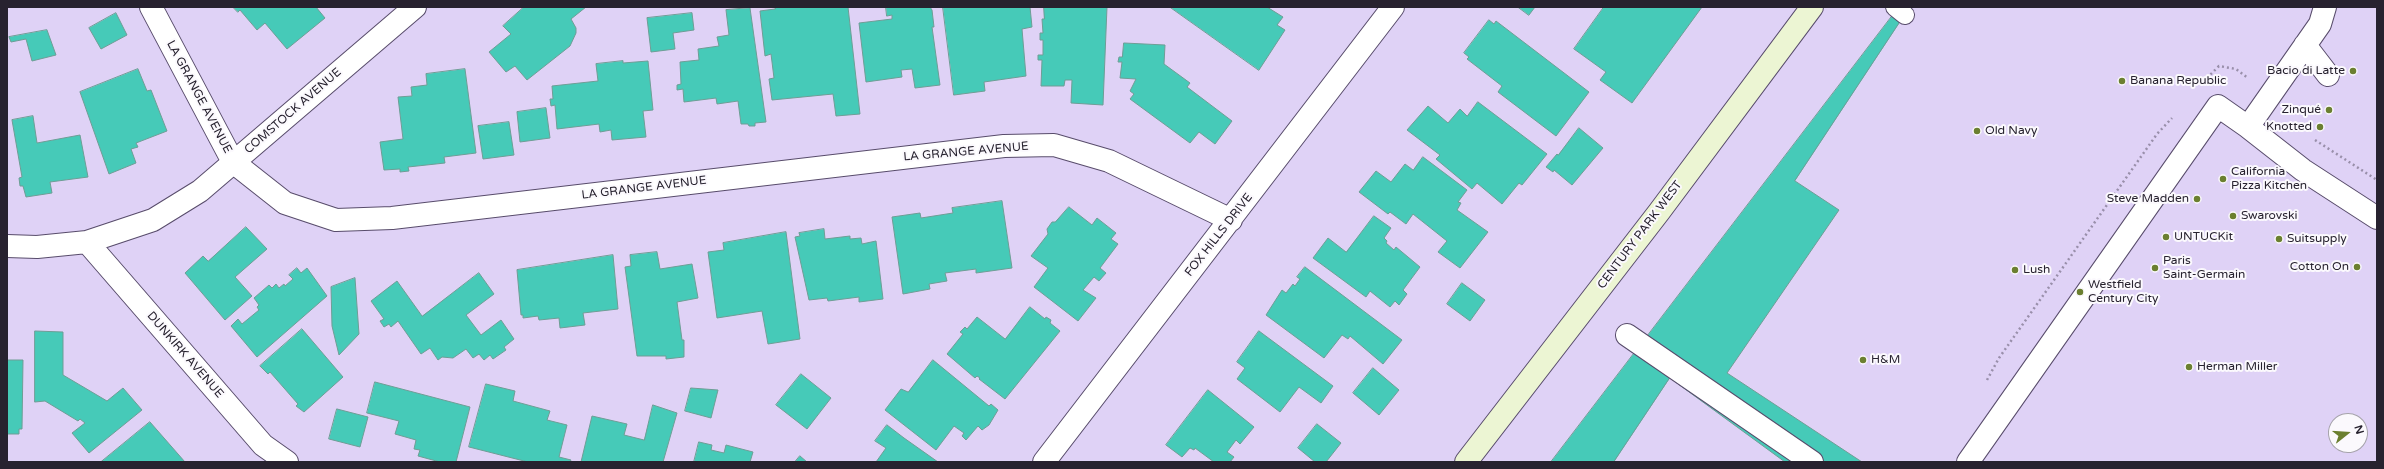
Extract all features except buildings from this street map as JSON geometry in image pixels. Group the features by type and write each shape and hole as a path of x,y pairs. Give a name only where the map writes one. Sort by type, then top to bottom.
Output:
{"main road":[{"name":"CENTURY PARK WEST","path":"1466,462 1659,212 1812,7"}],"street":[{"name":"LA GRANGE AVENUE","path":"151,7 233,162 285,204 336,220 392,218 1004,146 1054,145 1109,161 1231,220"},
{"name":"COMSTOCK AVENUE","path":"7,246 37,247 87,242 153,220 200,191 415,7"},
{"name":"FOX HILLS DRIVE","path":"1044,462 1393,7"},
{"path":"2248,127 2320,24 2325,7"},
{"path":"2306,45 2328,75"},
{"path":"1968,462 2218,106 2248,127 2302,170 2377,218"},
{"name":"DUNKIRK AVENUE","path":"87,242 263,445 288,462"},
{"path":"1627,335 1812,462"}],"path":[{"path":"2236,70 2255,83"},
{"path":"2308,135 2377,180"}],"place":[{"name":"Bacio di Latte","path":"2353,71"},
{"name":"Banana Republic","path":"2122,81"},
{"name":"Zinqué","path":"2329,110"},
{"name":"Knotted","path":"2320,127"},
{"name":"Old Navy","path":"1977,131"},
{"name":"California Pizza Kitchen","path":"2223,179"},
{"name":"Steve Madden","path":"2197,199"},
{"name":"Swarovski","path":"2233,216"},
{"name":"UNTUCKit","path":"2166,237"},
{"name":"Suitsupply","path":"2279,239"},
{"name":"Cotton On","path":"2357,267"},
{"name":"Paris Saint-Germain","path":"2155,268"},
{"name":"Lush","path":"2015,270"},
{"name":"Westfield Century City","path":"2080,292"},
{"name":"H&M","path":"1863,360"},
{"name":"Herman Miller","path":"2189,367"}]}
